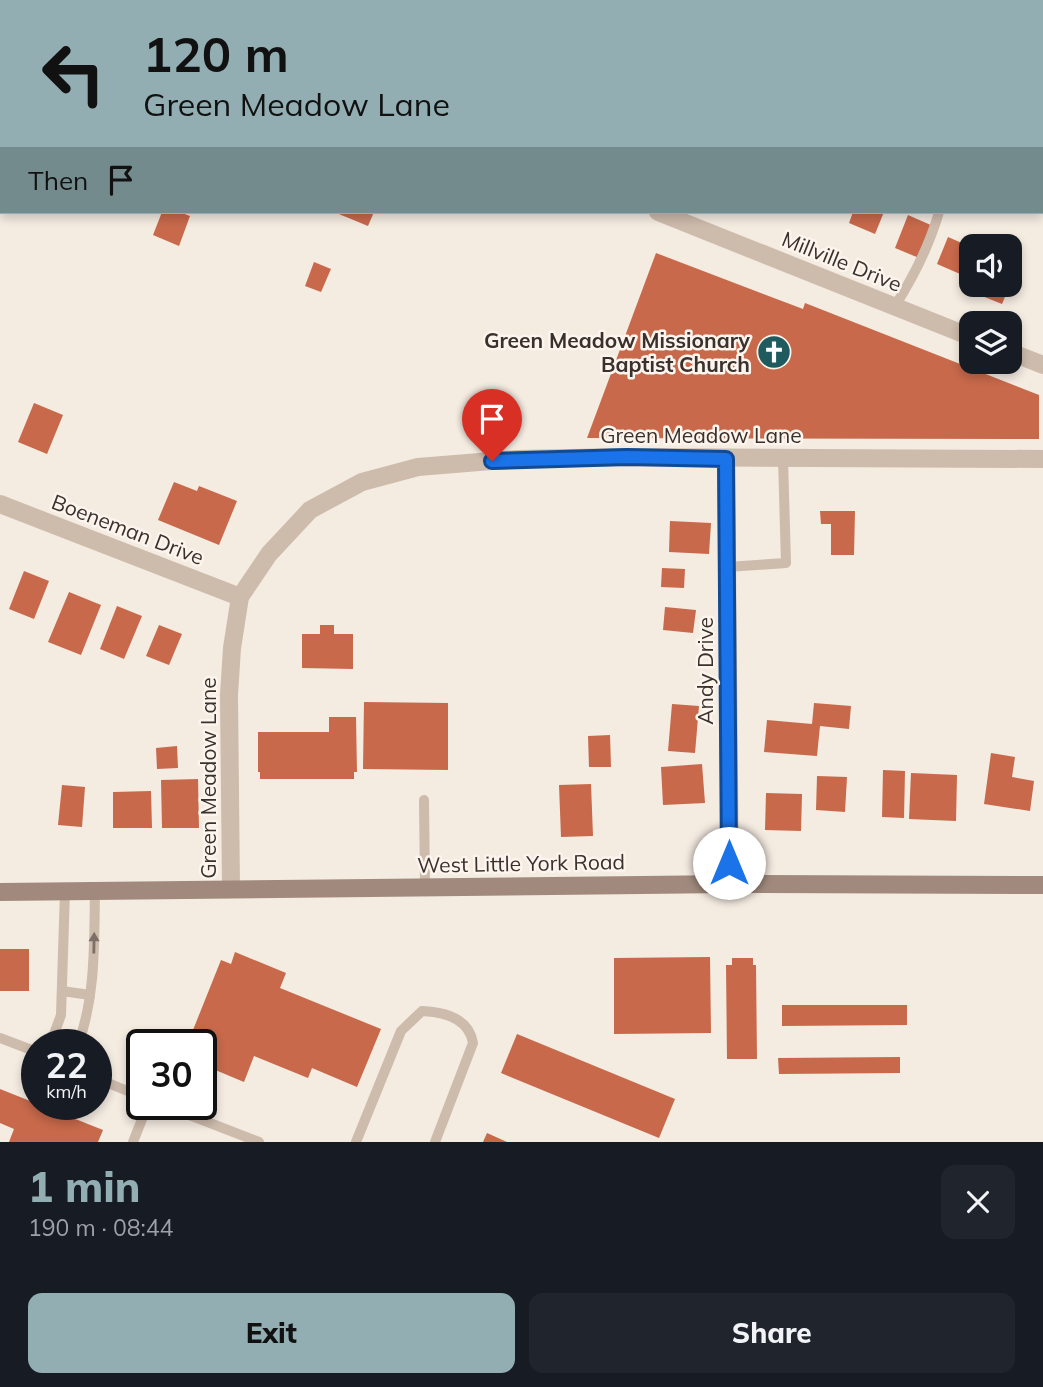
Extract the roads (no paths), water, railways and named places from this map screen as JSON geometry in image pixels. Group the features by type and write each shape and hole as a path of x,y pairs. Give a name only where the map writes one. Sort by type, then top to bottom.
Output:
{"street":[{"name":"Millville Drive","path":"662,214 959,332"},
{"path":"1022,357 1043,365"},
{"name":"Green Meadow Lane","path":"231,889 229,695 232,648 240,597 269,554 310,510 362,482 418,467 517,458 1043,459"},
{"name":"Andy Drive","path":"726,459 730,884"},
{"name":"Boeneman Drive","path":"0,505 240,597"},
{"name":"West Little York Road","path":"0,892 730,884 1043,885"}],"lane":[{"path":"895,306 918,271 938,214"},
{"path":"727,567 786,563 783,459"},
{"path":"425,800 425,887"},
{"path":"84,1029 90,995 95,890"},
{"path":"56,1029 61,1015 65,891"},
{"path":"62,991 90,995"},
{"path":"356,1142 401,1031 422,1011 443,1014 460,1021 471,1036 472,1044 435,1142"},
{"path":"0,1038 21,1046"},
{"path":"133,1142 142,1120"},
{"path":"202,1120 259,1142"}],"place":[{"name":"Green Meadow Missionary Baptist Church","path":"774,352"}]}
